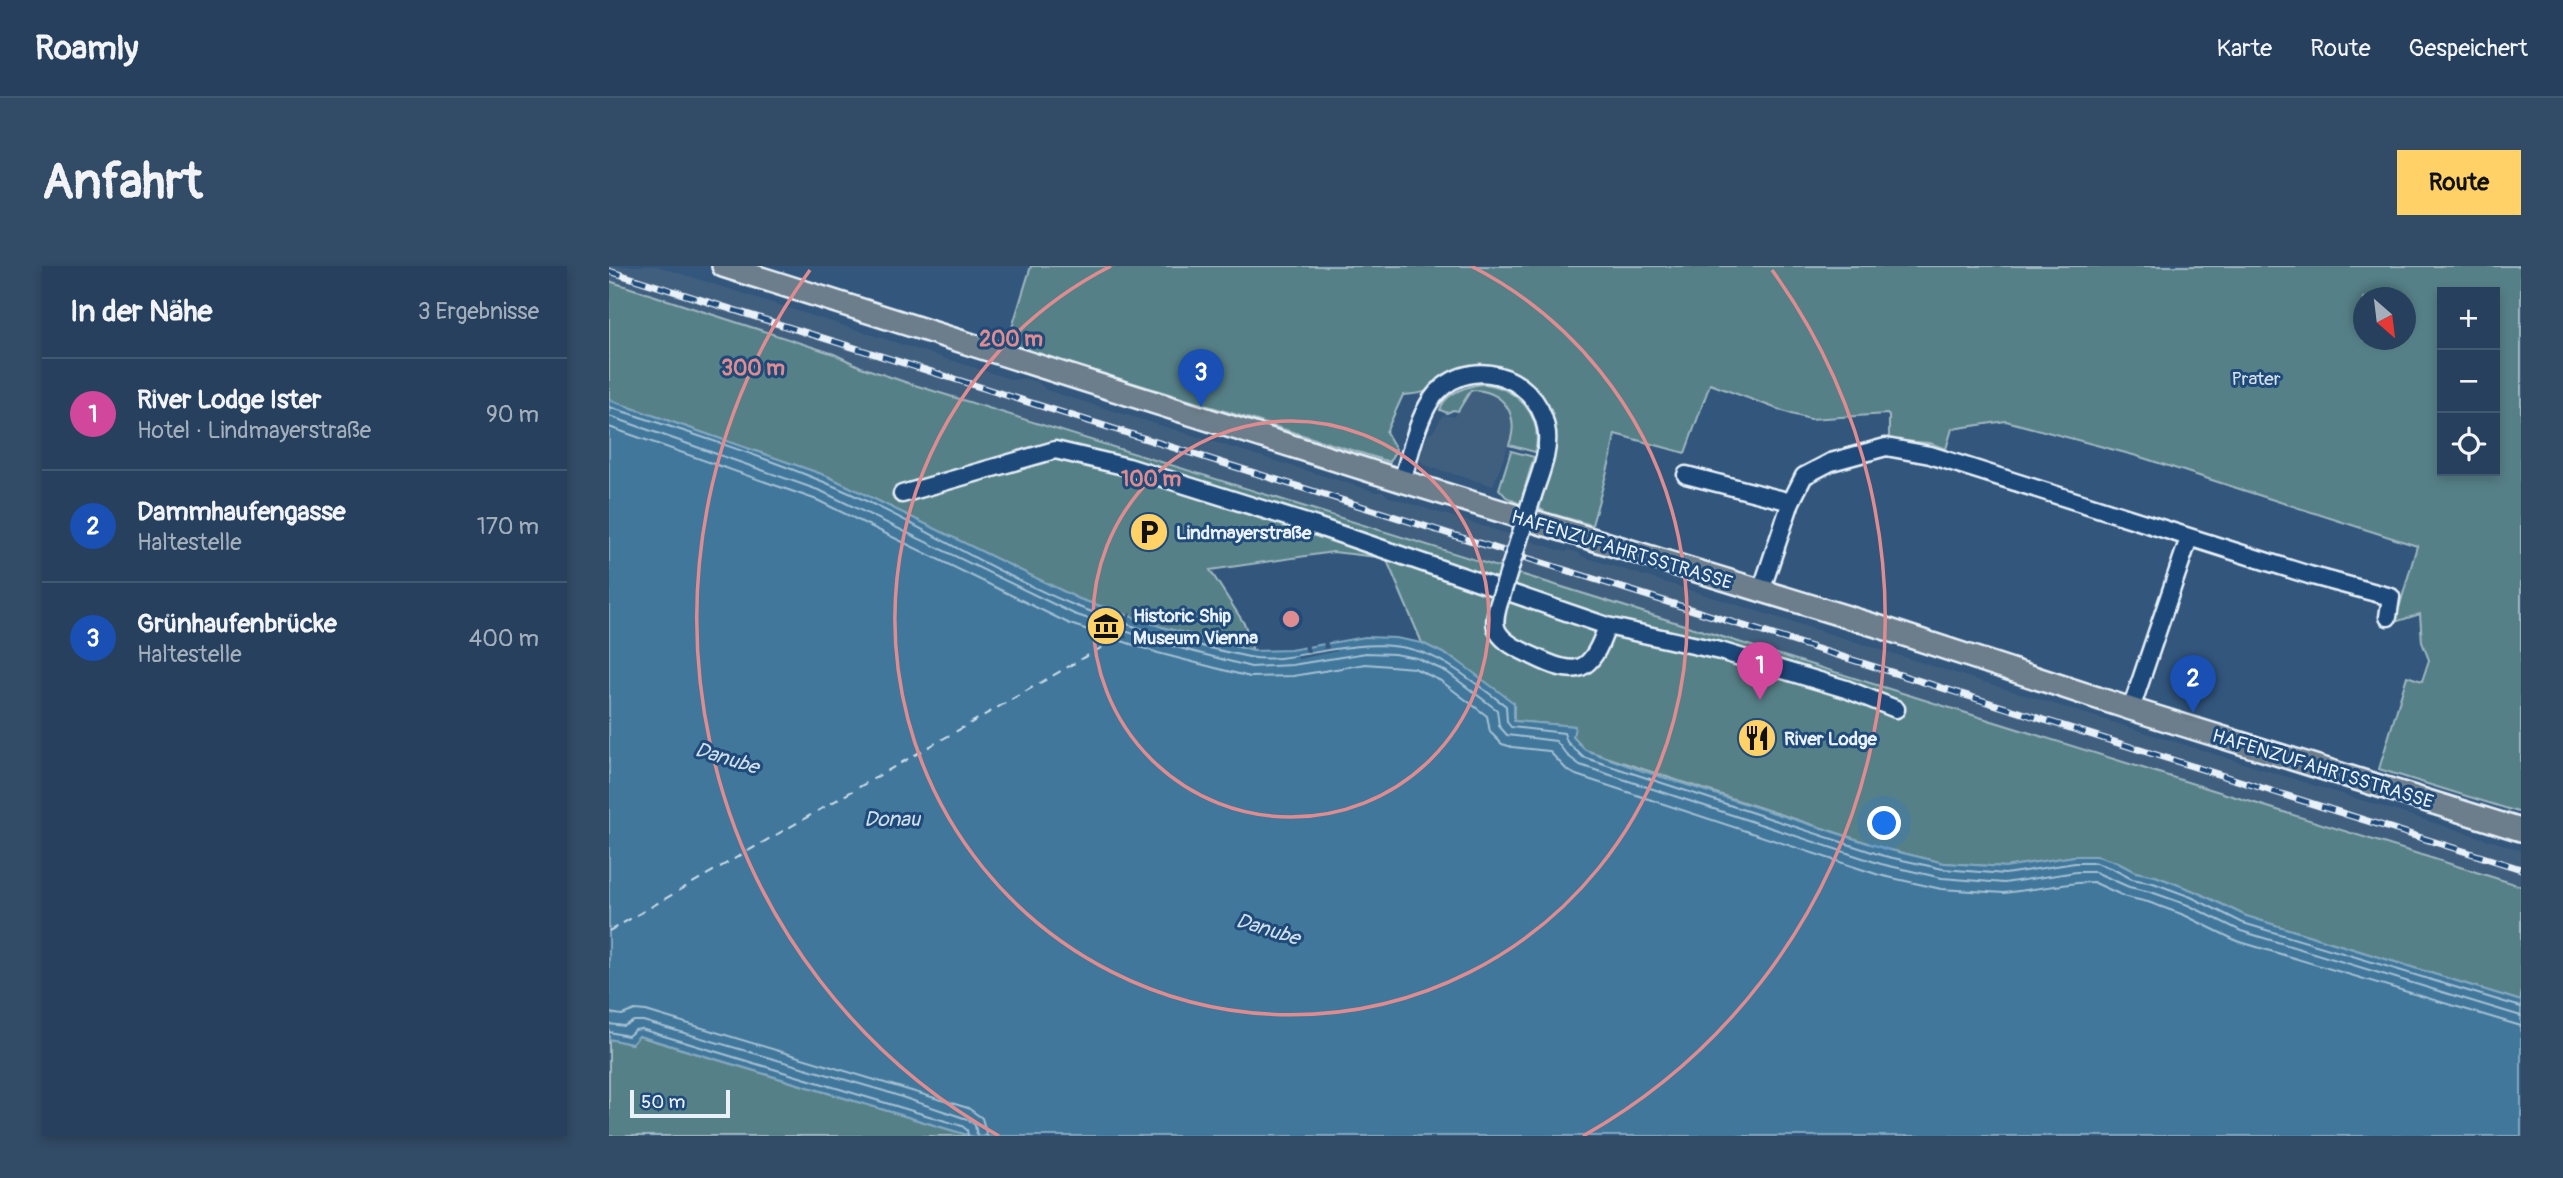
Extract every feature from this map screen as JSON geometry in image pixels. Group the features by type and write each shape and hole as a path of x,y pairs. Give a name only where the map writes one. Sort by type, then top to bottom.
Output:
{"main road":[{"name":"HAFENZUFAHRTSSTRASSE","path":"723,266 2521,830"}],"street":[{"path":"1402,481 1422,420 1431,401 1444,387 1461,377 1478,373 1499,375 1517,382 1532,396 1545,420 1547,442 1498,606 1495,626 1499,635 1511,646 1557,668 1571,671 1588,663 1599,651 1607,626"},
{"path":"1761,591 1791,502 1804,476 1831,462 1886,447 1930,455 2331,582 2391,597 2388,617"},
{"path":"902,494 1055,450 1128,467 1316,526 1607,626 1720,651 1846,689 1896,709"},
{"path":"1686,475 1791,502"},
{"path":"2131,709 2189,538"}],"shaded area":[{"path":"609,266 657,266 1013,380 1023,378 1038,382 1046,390 1383,492 1389,497 1566,552 1569,550 1579,553 1581,556 2521,850 2521,886 908,383 861,367 834,354 609,281"},
{"path":"1471,390 1485,390 1506,402 1514,419 1511,439 1493,486 1423,465 1420,460 1427,435 1433,432 1443,415 1454,417"}],"green space":[{"name":"Prater","path":"1031,266 2521,266 2521,813 2379,769 2407,676 2422,681 2429,660 2422,642 2420,614 2395,622 2417,546 2137,456 2006,421 1952,429 1946,449 1930,443 1889,440 1887,414 1810,419 1710,384 1685,453 1615,434 1592,525 1539,508 1553,448 1551,415 1536,389 1524,379 1496,367 1481,366 1460,370 1426,391 1403,395 1386,432 1396,449 1390,462 1007,344"},
{"path":"609,281 834,354 861,367 908,383 2521,886 2521,1001 2246,916 2194,891 2155,876 2135,872 2116,862 2075,856 2005,867 1944,863 1886,849 1585,750 1573,737 1574,726 1514,721 1455,659 1422,643 1386,558 1333,552 1210,570 1245,625 1253,651 1165,628 1079,599 827,476 609,400"},
{"path":"1481,384 1505,390 1525,405 1535,426 1535,452 1509,445 1512,434 1511,414 1507,406 1492,394 1471,390 1458,411 1447,413 1440,410 1451,395"},
{"path":"1511,451 1534,457 1520,504 1506,497 1499,489"},
{"path":"638,1036 971,1136 609,1136 609,1039 631,1044"}],"water":[{"name":"Donau","path":"609,400 827,476 1079,599 1165,628 1253,651 1290,650 1365,637 1396,638 1422,643 1455,659 1514,703 1514,721 1575,726 1573,737 1585,750 1640,770 1886,849 1944,863 2005,867 2075,856 2097,856 2135,872 2155,876 2194,891 2246,916 2521,1001 2521,1136 971,1136 639,1036 632,1044 609,1039"}],"pier":[{"path":"1129,613 1131,614 1126,628 1129,631 1124,630 1122,635 1127,636 1126,639 1091,627 1094,617 1123,627"},
{"path":"1323,640 1327,640 1329,649 1336,648 1337,651 1298,659 1297,656 1306,654 1304,644 1308,643 1310,652 1324,649"}],"ferry route":[{"path":"609,931 1120,637"}],"railway":[{"path":"609,271 2521,869"}],"place":[{"name":"Grünhaufenbrücke","path":"1201,407"},
{"name":"Lindmayerstraße","path":"1149,532"},
{"name":"Historic Ship Museum Vienna","path":"1106,626"},
{"name":"River Lodge Ister","path":"1760,700"},
{"name":"Dammhaufengasse","path":"2193,713"},
{"name":"River Lodge","path":"1757,738"}],"water label":[{"name":"Danube","path":"727,758"},
{"name":"Danube","path":"1268,929"}]}
